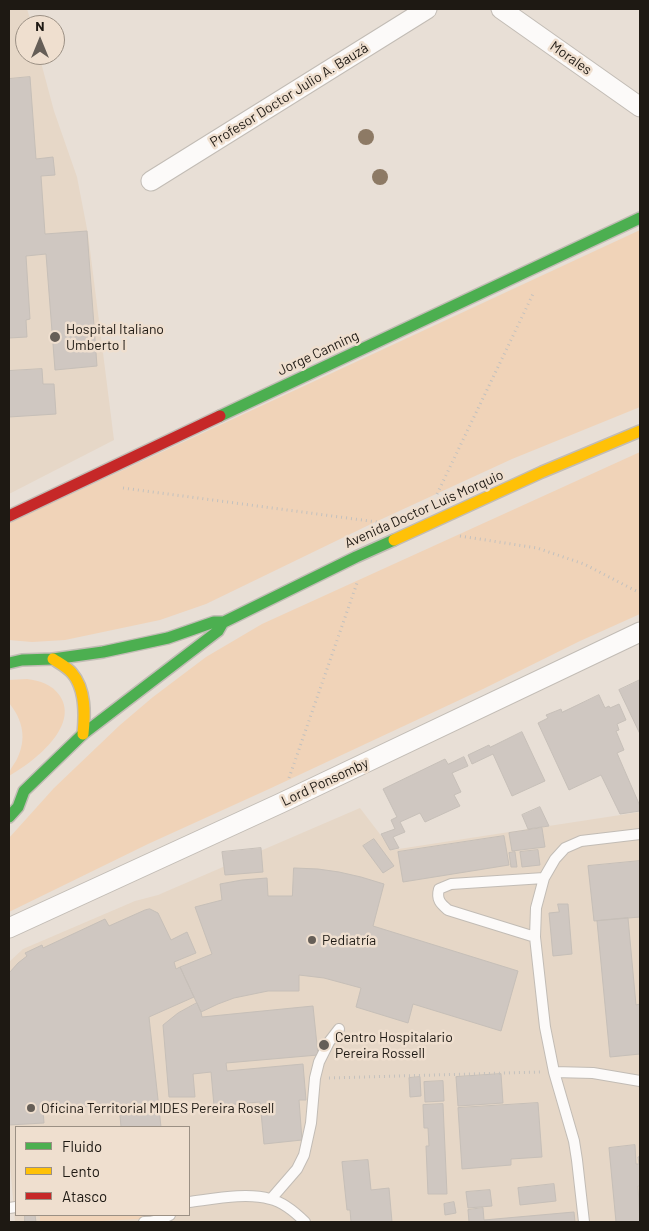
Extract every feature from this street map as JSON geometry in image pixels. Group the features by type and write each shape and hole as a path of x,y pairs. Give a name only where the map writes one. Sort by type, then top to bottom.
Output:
{"street":[{"name":"Profesor Doctor Julio A. Bauzá","path":"151,181 427,9"},
{"name":"Morales","path":"501,9 640,107"},
{"name":"Jorge Canning","path":"9,516 640,218"},
{"name":"Avenida Doctor Luis Morquio","path":"9,663 103,652 168,638 214,622 224,622 356,556 542,472 640,431"},
{"name":"Avenida Doctor Luis Morquio","path":"9,817 18,807 24,791 83,734 218,631 224,622"},
{"name":"Lord Ponsomby","path":"9,928 281,803 640,632"},
{"name":"Avenida Doctor Luis Morquio","path":"9,655 22,660"},
{"path":"53,659 74,676 79,688 84,707 83,734"},
{"path":"9,794 24,791"}],"lane":[{"path":"584,1222 578,1160 554,1072 545,1027 535,937 536,908 544,878 554,859 565,848 581,841 640,834"},
{"path":"535,937 448,910 440,903 437,895 439,889 451,884 544,878"},
{"path":"271,1199 297,1169 304,1155 311,1123 315,1078 319,1062 329,1042 339,1029"},
{"path":"554,1072 593,1073 640,1081"},
{"path":"190,1202 252,1195 271,1199 296,1212 305,1222"},
{"path":"144,1222 168,1216"}],"path":[{"path":"436,496 548,261"},
{"path":"119,488 382,523"},
{"path":"452,534 537,548 584,564 640,593"},
{"path":"281,803 357,582"},
{"path":"315,1078 554,1072"}],"shaded area":[{"name":"Hospital Italiano Umberto I","path":"9,9 27,9 29,15 15,15 15,65 42,65 54,111 77,177 88,234 114,440 9,494"},
{"path":"640,230 640,407 512,459 371,524 206,604 160,620 65,640 32,642 9,640 9,523"},
{"path":"640,452 640,614 148,844 9,912 9,838 54,788 120,725 206,657 262,624"},
{"path":"27,679 45,684 57,692 64,708 64,720 59,732 51,743 41,753 9,776 20,752 23,737 18,716 9,703 9,680"},
{"name":"Centro Hospitalario Pereira Rossell","path":"360,808 392,850 640,812 640,1222 15,1222 9,1153 9,962 23,949 135,901 158,895"},
{"path":"40,1216 155,1216 156,1218 83,1222 40,1222"}],"building":[{"path":"30,77 36,159 53,157 55,175 41,176 45,234 87,231 97,366 55,370 46,254 26,256 30,319 26,320 27,337 9,338 9,79"},
{"path":"42,369 43,384 54,384 56,414 9,417 9,371"},
{"path":"640,680 640,734 619,690"},
{"path":"599,695 605,708 619,704 626,720 617,724 619,730 616,731 624,750 617,753 640,806 640,811 620,814 601,775 569,790 538,723 548,718 546,715 561,709 562,712"},
{"path":"522,732 545,781 512,796 493,754 472,764 468,755"},
{"path":"464,757 468,766 452,773 461,792 454,795 460,806 425,822 420,813 400,822 405,832 393,837 399,848 390,850 381,834 395,829 391,820 397,817 383,789 445,759 448,764"},
{"path":"540,807 549,826 528,829 522,815"},
{"path":"542,828 545,847 512,851 509,833"},
{"path":"504,836 509,865 403,882 398,852"},
{"path":"374,839 394,866 383,873 363,846"},
{"path":"261,848 263,872 225,875 222,852"},
{"path":"538,850 540,865 522,867 520,852"},
{"path":"515,852 517,867 511,867 509,853"},
{"path":"640,861 640,917 594,921 588,866"},
{"name":"Pediatría","path":"294,868 339,872 384,884 373,926 518,971 501,1031 413,1004 408,1023 356,1007 361,988 324,978 299,975 299,991 268,991 234,998 201,1012 180,967 212,954 195,907 222,900 220,884 242,880 267,878 268,896 292,896"},
{"path":"558,904 568,904 572,954 553,956 549,913 559,912"},
{"path":"150,909 158,913 171,940 187,932 196,953 174,962 176,969 180,967 194,997 149,1017 161,1126 121,1126 119,1104 43,1110 44,1123 9,1125 9,973 27,956 25,953 42,945 43,948 105,919 109,926"},
{"path":"628,918 636,1005 640,1004 640,1054 610,1057 597,921"},
{"path":"197,1003 202,1017 313,1006 318,1055 226,1063 227,1071 303,1064 306,1100 299,1100 302,1140 264,1144 260,1102 214,1106 211,1072 193,1074 195,1097 169,1097 163,1025 178,1013"},
{"path":"501,1074 503,1103 458,1106 456,1077"},
{"path":"420,1077 421,1096 410,1097 409,1078"},
{"path":"443,1081 444,1101 425,1102 424,1082"},
{"path":"538,1103 542,1157 511,1159 511,1165 462,1169 458,1108"},
{"path":"443,1104 447,1194 428,1194 426,1146 429,1146 428,1128 424,1128 423,1105"},
{"path":"635,1145 636,1164 639,1164 638,1157 640,1156 640,1186 638,1186 640,1222 616,1222 609,1148"},
{"path":"368,1160 371,1190 389,1188 392,1222 351,1222 350,1210 347,1210 342,1162"},
{"path":"554,1184 556,1201 520,1205 518,1188"},
{"path":"490,1190 492,1206 468,1208 466,1192"},
{"path":"454,1202 456,1213 445,1215 444,1204"},
{"path":"483,1208 484,1220 574,1212 575,1222 469,1222 468,1210"},
{"path":"25,1216 35,1216 36,1222 25,1222"}],"traffic: fast":[{"path":"220,416 640,218"},
{"path":"9,663 103,652 168,638 214,622 224,622 394,540"},
{"path":"9,817 18,807 24,791 83,734 218,631 222,624"}],"traffic: slow":[{"path":"394,540 542,472 640,431"},
{"path":"53,659 70,671 77,679 84,702 83,734"}],"traffic: jam":[{"path":"9,516 220,416"}],"place":[{"name":"Hospital Italiano Umberto I","path":"55,337"},
{"name":"Pediatría","path":"312,940"},
{"name":"Centro Hospitalario Pereira Rossell","path":"324,1045"},
{"name":"Oficina Territorial MIDES Pereira Rosell","path":"31,1108"}]}
